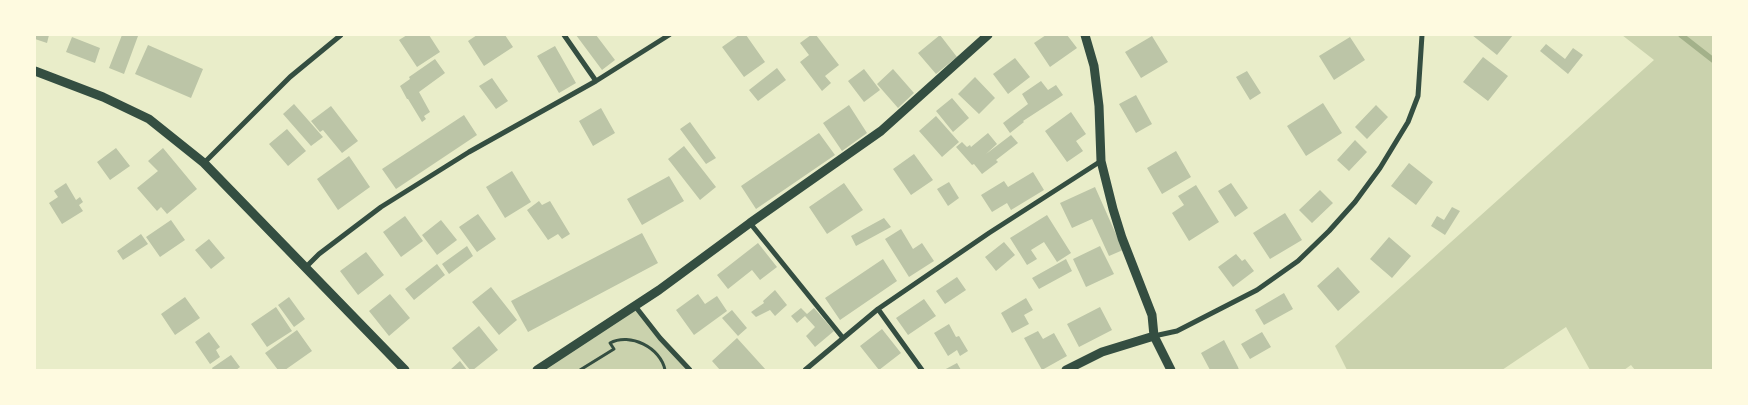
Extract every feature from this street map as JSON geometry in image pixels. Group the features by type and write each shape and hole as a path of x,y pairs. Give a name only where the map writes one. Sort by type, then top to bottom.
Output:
{"street":[{"path":"204,163 290,77 341,35"},
{"path":"564,35 596,81"},
{"path":"305,268 320,254 381,207 469,152 596,81 669,35"},
{"path":"537,370 635,306 881,132 988,35"},
{"path":"1085,35 1094,66 1099,106 1101,161 1122,238 1152,315 1154,336 1171,370"},
{"path":"1066,370 1102,352 1177,331 1257,290 1298,261 1348,210 1380,168 1408,122 1418,96 1422,35"},
{"path":"35,71 103,97 149,119 204,163 405,370"},
{"path":"805,370 878,310 988,233 1101,161"},
{"path":"750,223 844,338"},
{"path":"635,306 660,338 690,370"},
{"path":"878,310 922,370"}],"path":[{"path":"580,370 614,349 610,343 629,339 637,341 653,351 664,364 665,370"}],"green space":[{"path":"1622,35 1713,35 1713,370 1635,370 1631,365 1624,370 1590,370 1566,327 1502,370 1347,370 1335,346 1654,60"},
{"path":"635,306 690,370 537,370"}],"building":[{"path":"35,35 49,35 47,43 35,39"},
{"path":"122,35 138,36 124,74 109,68"},
{"path":"407,35 429,35 440,52 417,67 399,40"},
{"path":"477,35 505,35 513,47 484,66 468,41"},
{"path":"576,35 596,35 615,60 602,70"},
{"path":"739,35 746,35 765,62 744,77 722,47"},
{"path":"811,35 816,35 839,65 825,76 831,83 822,91 800,62 809,55 800,43"},
{"path":"940,35 957,57 936,74 918,53"},
{"path":"1046,35 1067,35 1077,48 1050,67 1034,43"},
{"path":"1472,35 1513,35 1497,55"},
{"path":"1152,36 1168,62 1141,78 1125,52"},
{"path":"72,37 100,48 95,63 66,52"},
{"path":"1350,37 1365,60 1334,80 1319,56"},
{"path":"1546,44 1565,59 1573,48 1583,55 1568,74 1540,51"},
{"path":"148,45 203,69 191,98 135,74"},
{"path":"555,46 576,83 559,93 537,56"},
{"path":"1483,57 1508,76 1488,101 1463,82"},
{"path":"1015,58 1030,77 1008,94 993,74"},
{"path":"435,59 445,73 419,92 430,112 424,116 426,119 422,122 400,86 410,79 409,77"},
{"path":"777,68 786,80 758,101 749,90"},
{"path":"864,69 880,90 864,102 848,81"},
{"path":"893,69 914,93 898,108 877,84"},
{"path":"1247,71 1261,93 1250,100 1236,77"},
{"path":"975,77 995,98 979,114 958,94"},
{"path":"492,78 508,101 496,109 479,86"},
{"path":"1041,81 1048,90 1056,85 1063,95 1023,121 1010,133 1003,123 1028,104 1022,94"},
{"path":"1136,95 1152,124 1136,133 1119,104"},
{"path":"952,98 969,118 953,132 936,111"},
{"path":"1323,103 1342,133 1306,156 1287,126"},
{"path":"294,104 323,137 311,146 283,114"},
{"path":"849,105 867,133 842,151 823,123"},
{"path":"1376,105 1388,117 1367,139 1355,127"},
{"path":"331,106 358,141 342,153 323,130 320,132 311,121"},
{"path":"601,108 615,133 593,146 579,121"},
{"path":"1071,112 1086,134 1076,141 1083,151 1067,162 1045,131"},
{"path":"464,115 477,135 396,189 382,169"},
{"path":"936,116 959,142 942,157 919,131"},
{"path":"690,122 716,158 706,164 680,129"},
{"path":"287,129 306,151 288,166 269,144"},
{"path":"819,133 835,155 756,209 741,186"},
{"path":"988,133 997,144 986,154 1011,135 1018,143 982,174 956,147 962,142 967,147 970,145 971,147"},
{"path":"1355,140 1367,152 1349,171 1337,160"},
{"path":"684,146 716,187 700,200 668,159"},
{"path":"116,148 130,166 110,180 97,162"},
{"path":"163,148 197,189 167,214 161,207 157,211 137,188 158,171 148,161"},
{"path":"1176,151 1191,177 1162,194 1147,168"},
{"path":"914,154 933,180 911,195 893,169"},
{"path":"349,156 370,187 338,210 317,179"},
{"path":"1409,163 1433,182 1416,205 1391,186"},
{"path":"512,171 531,202 505,218 486,187"},
{"path":"1033,172 1044,190 1011,210 1007,203 992,212 981,195 1004,181 1008,187"},
{"path":"669,176 684,201 642,225 627,199"},
{"path":"949,182 959,198 948,206 937,189"},
{"path":"66,183 76,200 80,197 83,202 79,205 83,211 62,224 49,203 58,197 54,191"},
{"path":"844,183 863,210 827,234 809,207"},
{"path":"1231,183 1248,208 1235,217 1218,191"},
{"path":"1196,185 1219,222 1189,241 1172,213 1184,205 1178,196"},
{"path":"1095,187 1123,250 1109,256 1092,219 1072,228 1060,203"},
{"path":"1320,190 1333,203 1312,223 1299,210"},
{"path":"539,201 542,205 550,201 570,234 562,239 558,234 548,240 527,210"},
{"path":"1452,207 1460,211 1445,235 1431,226 1437,216 1444,220"},
{"path":"1285,213 1302,240 1270,259 1253,233"},
{"path":"478,214 496,239 477,252 459,227"},
{"path":"1047,215 1071,253 1057,262 1044,242 1031,250 1037,259 1027,265 1010,238"},
{"path":"405,216 423,241 401,257 383,232"},
{"path":"884,218 891,227 856,246 851,236"},
{"path":"171,220 185,240 160,257 146,237"},
{"path":"441,220 457,240 437,255 422,235"},
{"path":"901,229 913,249 922,243 934,261 909,277 885,239"},
{"path":"642,233 658,263 528,332 511,301"},
{"path":"141,234 148,244 123,260 117,251"},
{"path":"1389,237 1411,256 1392,278 1370,259"},
{"path":"209,239 225,258 211,269 195,250"},
{"path":"1004,242 1015,255 996,271 985,257"},
{"path":"758,243 777,267 760,280 752,270 728,289 717,275"},
{"path":"467,246 473,256 449,274 442,264"},
{"path":"1100,246 1114,274 1086,287 1073,259"},
{"path":"366,252 384,275 358,295 340,271"},
{"path":"1236,254 1242,261 1245,259 1254,271 1233,287 1218,267"},
{"path":"883,259 897,281 840,320 825,298"},
{"path":"1066,259 1072,271 1039,289 1032,278"},
{"path":"437,264 445,275 414,300 405,289"},
{"path":"1338,267 1360,292 1338,311 1317,286"},
{"path":"957,277 966,290 945,304 936,291"},
{"path":"491,287 517,320 499,335 472,302"},
{"path":"775,290 787,305 775,316 770,310 756,317 751,312 764,303 763,301"},
{"path":"1284,293 1293,309 1264,325 1255,310"},
{"path":"390,294 410,318 389,336 369,311"},
{"path":"698,294 705,304 717,296 727,311 694,335 676,310"},
{"path":"185,297 200,318 175,335 161,314"},
{"path":"289,297 305,319 294,327 278,305"},
{"path":"1026,298 1033,310 1024,315 1029,324 1012,333 1001,313"},
{"path":"924,299 936,316 908,335 896,318"},
{"path":"276,307 292,331 267,347 251,324"},
{"path":"1100,307 1112,330 1079,347 1067,324"},
{"path":"801,308 807,314 814,308 834,331 815,347 806,336 815,327 805,316 797,323 791,316"},
{"path":"732,310 747,328 738,336 722,318"},
{"path":"949,324 956,337 959,336 968,351 960,356 957,350 948,356 934,333"},
{"path":"479,326 498,350 473,370 470,370 452,348"},
{"path":"882,329 901,353 879,370 860,346"},
{"path":"297,330 312,351 285,370 278,370 265,353"},
{"path":"1038,331 1043,339 1054,333 1067,356 1042,370 1024,338"},
{"path":"209,332 220,347 216,350 220,357 210,364 195,342"},
{"path":"1262,332 1271,347 1250,359 1241,344"},
{"path":"737,338 766,370 720,370 712,361"},
{"path":"1224,340 1239,370 1210,370 1201,353"},
{"path":"231,355 240,367 236,370 213,370 212,368"},
{"path":"460,361 467,370 450,370"},
{"path":"957,363 961,370 944,370"}],"waterway":[{"path":"1681,35 1713,60"}]}
